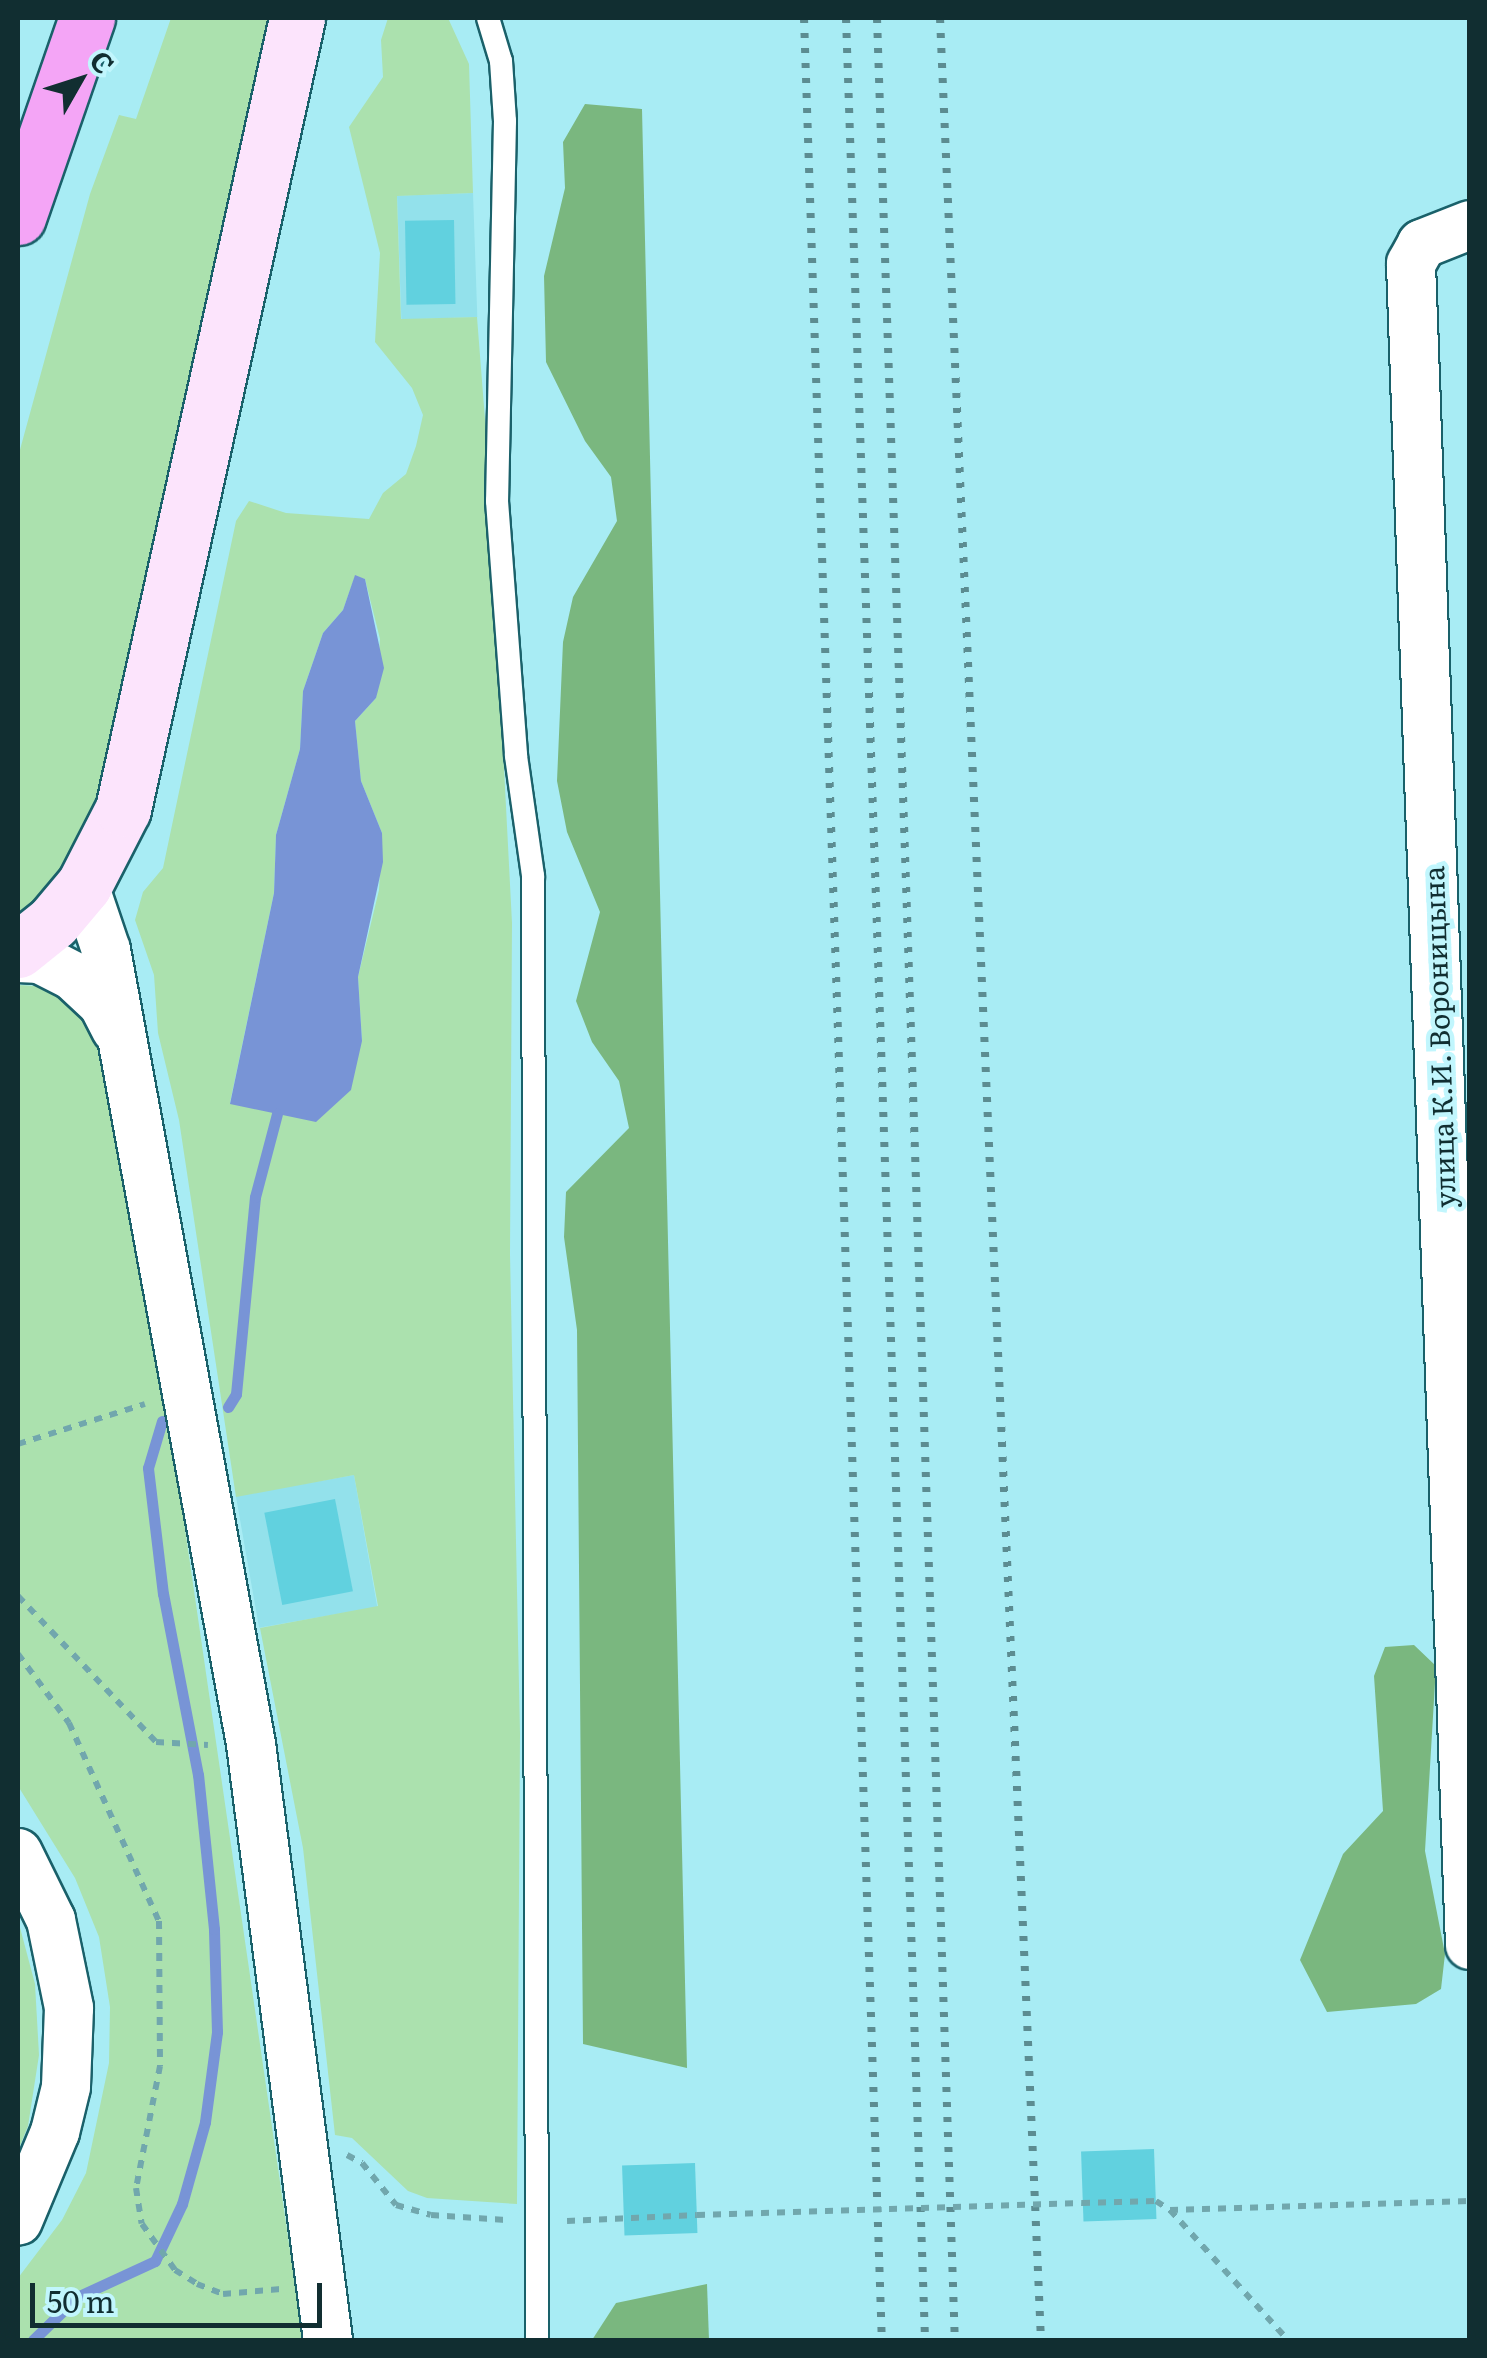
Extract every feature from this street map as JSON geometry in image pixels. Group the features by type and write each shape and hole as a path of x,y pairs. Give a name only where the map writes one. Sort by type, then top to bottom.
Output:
{"highway":[{"path":"18,218 88,18"}],"main road":[{"path":"18,954 54,922 84,885 123,809 142,744 297,18"}],"street":[{"name":"улица К.И. Вороницына","path":"1470,224 1422,244 1411,264 1470,1946"},
{"path":"84,885 106,950 251,1744 328,2340"},
{"path":"18,954 73,976 103,1004 123,1041"},
{"path":"18,1853 51,1920 69,2027 55,2132 18,2221"}],"lane":[{"path":"488,18 501,61 505,121 498,501 516,756 533,876 538,2340"}],"path":[{"path":"18,1444 186,1392"},
{"path":"18,1596 167,1747 206,1745"},
{"path":"18,1654 69,1723 120,1823 159,1921 160,2066 136,2188 142,2224 175,2270 223,2294 320,2284"},
{"path":"331,2155 362,2163 396,2205 430,2215 515,2220"},
{"path":"1170,2210 1470,2200"},
{"path":"556,2222 1156,2201 1170,2210 1288,2340"}],"shaded area":[{"path":"473,193 477,317 401,320 397,196"},
{"path":"355,575 365,579 384,668 376,698 355,721 361,781 382,833 383,862 358,977 362,1041 351,1090 316,1122 230,1104 274,893 276,835 300,749 303,691 323,633 343,610"},
{"path":"354,1475 377,1607 259,1628 236,1496"}],"green space":[{"path":"171,18 271,18 236,202 148,562 105,785 65,872 18,915 18,457 90,194 119,115 136,119"},
{"path":"388,18 448,18 469,64 473,193 397,196 401,319 477,317 488,458 512,923 510,1254 520,1734 517,2204 427,2198 408,2191 352,2138 335,2135 303,1848 260,1628 378,1606 354,1475 236,1497 179,1120 158,1033 154,975 135,920 143,892 163,868 236,521 249,501 286,513 369,519 383,493 406,474 416,446 423,415 412,388 375,342 380,253 349,127 383,77 381,40","holes":["355,576 365,579 380,639 376,698 355,721 361,781 382,833 379,890 358,977 362,1041 230,1103 274,893 276,835 300,749 303,691 323,633 343,610"]},
{"path":"585,104 642,109 687,2068 583,2044 577,1330 564,1237 566,1192 629,1128 619,1081 592,1042 576,1001 600,912 567,832 557,781 563,642 573,597 617,521 611,477 585,441 546,362 544,276 565,188 563,142"},
{"path":"18,985 38,986 77,1006 100,1036 166,1398 303,2340 18,2340 18,2278 62,2220 86,2173 109,2063 110,2007 99,1937 75,1878 18,1786"},
{"path":"1414,1645 1436,1666 1425,1851 1445,1954 1441,1989 1416,2004 1327,2012 1300,1960 1343,1854 1383,1811 1374,1676 1385,1647"},
{"path":"18,1920 35,1984 39,2055 28,2126 18,2151"},
{"path":"707,2284 709,2340 592,2340 616,2303"}],"building":[{"path":"454,220 455,304 406,305 405,221"},
{"path":"335,1499 353,1591 282,1605 264,1513"},
{"path":"1154,2149 1156,2219 1083,2222 1081,2152"},
{"path":"695,2163 697,2233 624,2236 622,2166"}],"waterway":[{"path":"228,1407 236,1394 255,1197 277,1114"},
{"path":"33,2340 77,2297 155,2261 182,2204 205,2122 217,2032 214,1929 198,1775 163,1594 148,1468 162,1421"}],"railway":[{"path":"804,18 882,2340"},
{"path":"846,18 925,2340"},
{"path":"877,18 955,2340"},
{"path":"940,18 1041,2340"}]}
